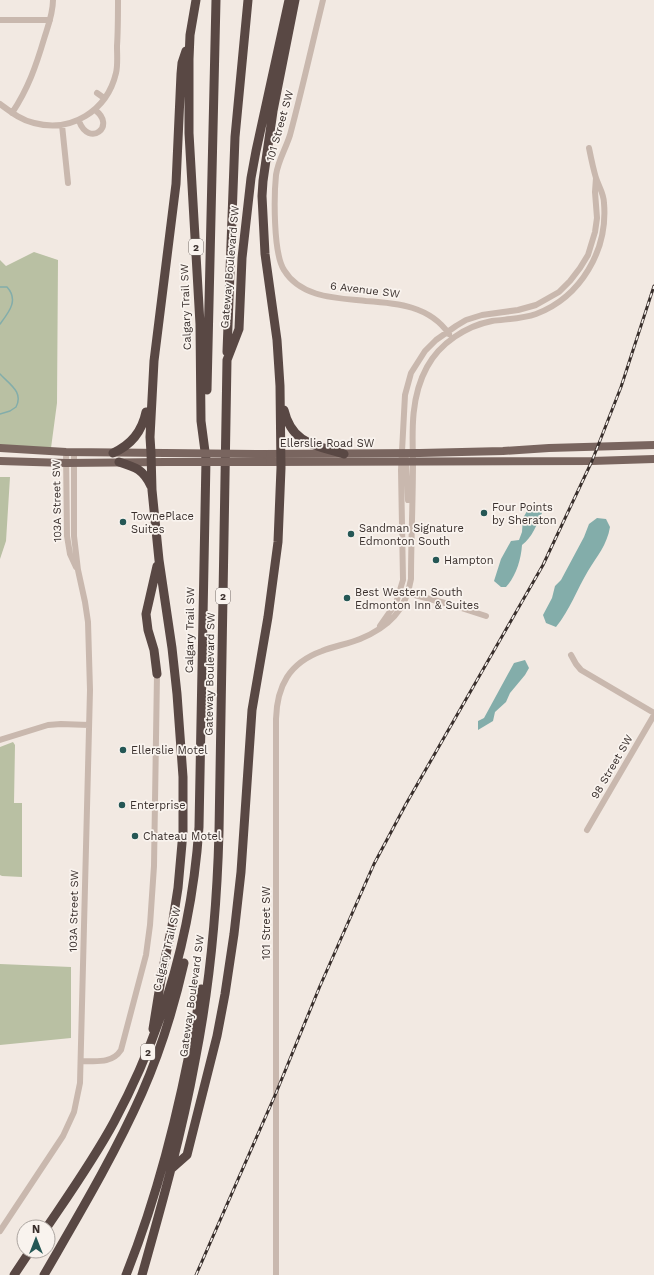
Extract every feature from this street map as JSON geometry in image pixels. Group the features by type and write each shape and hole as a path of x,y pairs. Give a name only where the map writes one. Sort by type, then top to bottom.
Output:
{"highway":[{"name":"Calgary Trail SW","path":"52,1219 77,1183 113,1124 150,1048 164,1012 178,961 192,896 197,857 199,827 206,459 201,421 200,324 189,134 188,86 190,35 196,0"},
{"path":"206,459 209,255 216,0"},
{"path":"227,360 235,137 246,17 249,0"},
{"name":"Gateway Boulevard SW","path":"142,1275 183,1119 199,1040 207,986 214,918 220,824 227,360 239,329 243,251 254,164 289,0"},
{"path":"170,1170 187,1155 217,1036 225,994 241,872 252,710 268,617 278,542 281,458 280,386 277,340 265,254 262,196 273,111 295,0"},
{"path":"113,453 123,448 142,428 153,375 176,184 180,74 190,35"},
{"path":"150,1048 178,888 184,804 175,670 158,552 152,490 152,458 150,437 153,375"},
{"path":"280,386 286,420 294,433 300,438 314,445 344,454"},
{"path":"119,462 133,466 142,472 146,476 152,490"},
{"path":"158,552 155,578 146,614 158,674"},
{"path":"44,1275 120,1138 153,1066 177,994 188,944 196,898 197,857"},
{"path":"126,1275 148,1216 170,1140 193,1035 208,936 214,918"},
{"path":"14,1275 25,1259"}],"main road":[{"name":"Ellerslie Road SW","path":"408,459 549,448 654,445"},
{"name":"Ellerslie Road SW","path":"0,448 113,453 152,458 165,462 263,458 592,461 654,459"},
{"name":"Ellerslie Road SW","path":"0,461 70,463 119,462 152,458 164,453 263,458"},
{"name":"Ellerslie Road SW","path":"281,458 344,454 403,453 408,459"}],"street":[{"path":"12,113 32,78 50,20 53,0"},
{"path":"0,104 24,120 47,125 62,125 79,121 95,110 112,85 117,69 118,0"},
{"name":"101 Street SW","path":"279,259 276,239 276,176 290,136 323,0"},
{"path":"0,20 50,20"},
{"path":"96,92 104,98"},
{"path":"79,121 83,129 87,132 95,134 100,132 104,122 103,118 95,110"},
{"path":"62,125 68,183"},
{"path":"408,459 417,389 434,356 461,332 480,325 536,314 556,303 576,287 595,259 603,235 605,219 602,190 596,178 589,148"},
{"path":"403,453 405,395 411,373 425,351 447,331 466,320 536,305 559,292 570,281 588,255 595,232 597,218 595,192 596,178"},
{"name":"6 Avenue SW","path":"279,259 284,270 291,279 301,287 311,292 332,297 385,302 408,306 432,317 443,326 452,339"},
{"name":"103A Street SW","path":"0,1230 66,1130 74,1112 79,1093 90,690 89,635 86,607 78,570 74,529 70,452"},
{"name":"101 Street SW","path":"276,1275 277,698 287,676 303,661 322,651 359,640 393,620 400,609 411,579 411,517 407,491 408,459"},
{"name":"101 Street SW","path":"376,630 393,608 400,592 403,575 401,504 408,459"},
{"path":"50,462 61,469 66,478"},
{"name":"103A Street SW","path":"70,463 66,478 67,543 70,554 78,570"},
{"path":"400,592 452,605 486,616"},
{"path":"571,655 576,664 582,670 654,714"},
{"name":"Calgary Trail SW","path":"81,1061 105,1061 113,1059 122,1050 146,955 150,926 154,866 158,674"},
{"name":"98 Street SW","path":"587,830 654,714"},
{"path":"0,740 48,725 89,725"}],"green space":[{"path":"34,252 58,260 57,403 51,448 0,445 0,260 6,266"},
{"path":"0,477 10,477 6,541 0,559"},
{"path":"13,742 15,745 14,803 22,803 22,877 0,875 0,747"},
{"path":"0,964 71,967 71,1038 0,1045"}],"water":[{"path":"530,506 538,506 542,513 531,535 522,545 519,562 513,578 506,587 501,587 494,581 501,559 511,541 519,540 522,532 523,518"},
{"path":"597,518 606,519 610,527 604,545 556,627 546,623 543,615 552,598 555,586 561,580 584,537 589,524"},
{"path":"525,660 529,668 525,675 510,693 506,702 495,712 493,721 478,730 478,721 484,718 514,663"}],"waterway":[{"path":"0,287 7,287 11,292 12,297 11,306 7,315 0,324"},
{"path":"0,374 11,385 18,397 16,407 10,411 0,414"}],"railway":[{"path":"196,1275 374,864 406,804 543,565 592,461 621,387 654,286"}],"place":[{"name":"Four Points by Sheraton","path":"484,513"},
{"name":"TownePlace Suites","path":"123,522"},
{"name":"Sandman Signature Edmonton South","path":"351,534"},
{"name":"Hampton","path":"436,560"},
{"name":"Best Western South Edmonton Inn & Suites","path":"347,598"},
{"name":"Ellerslie Motel","path":"123,750"},
{"name":"Enterprise","path":"122,805"},
{"name":"Chateau Motel","path":"135,836"}]}
